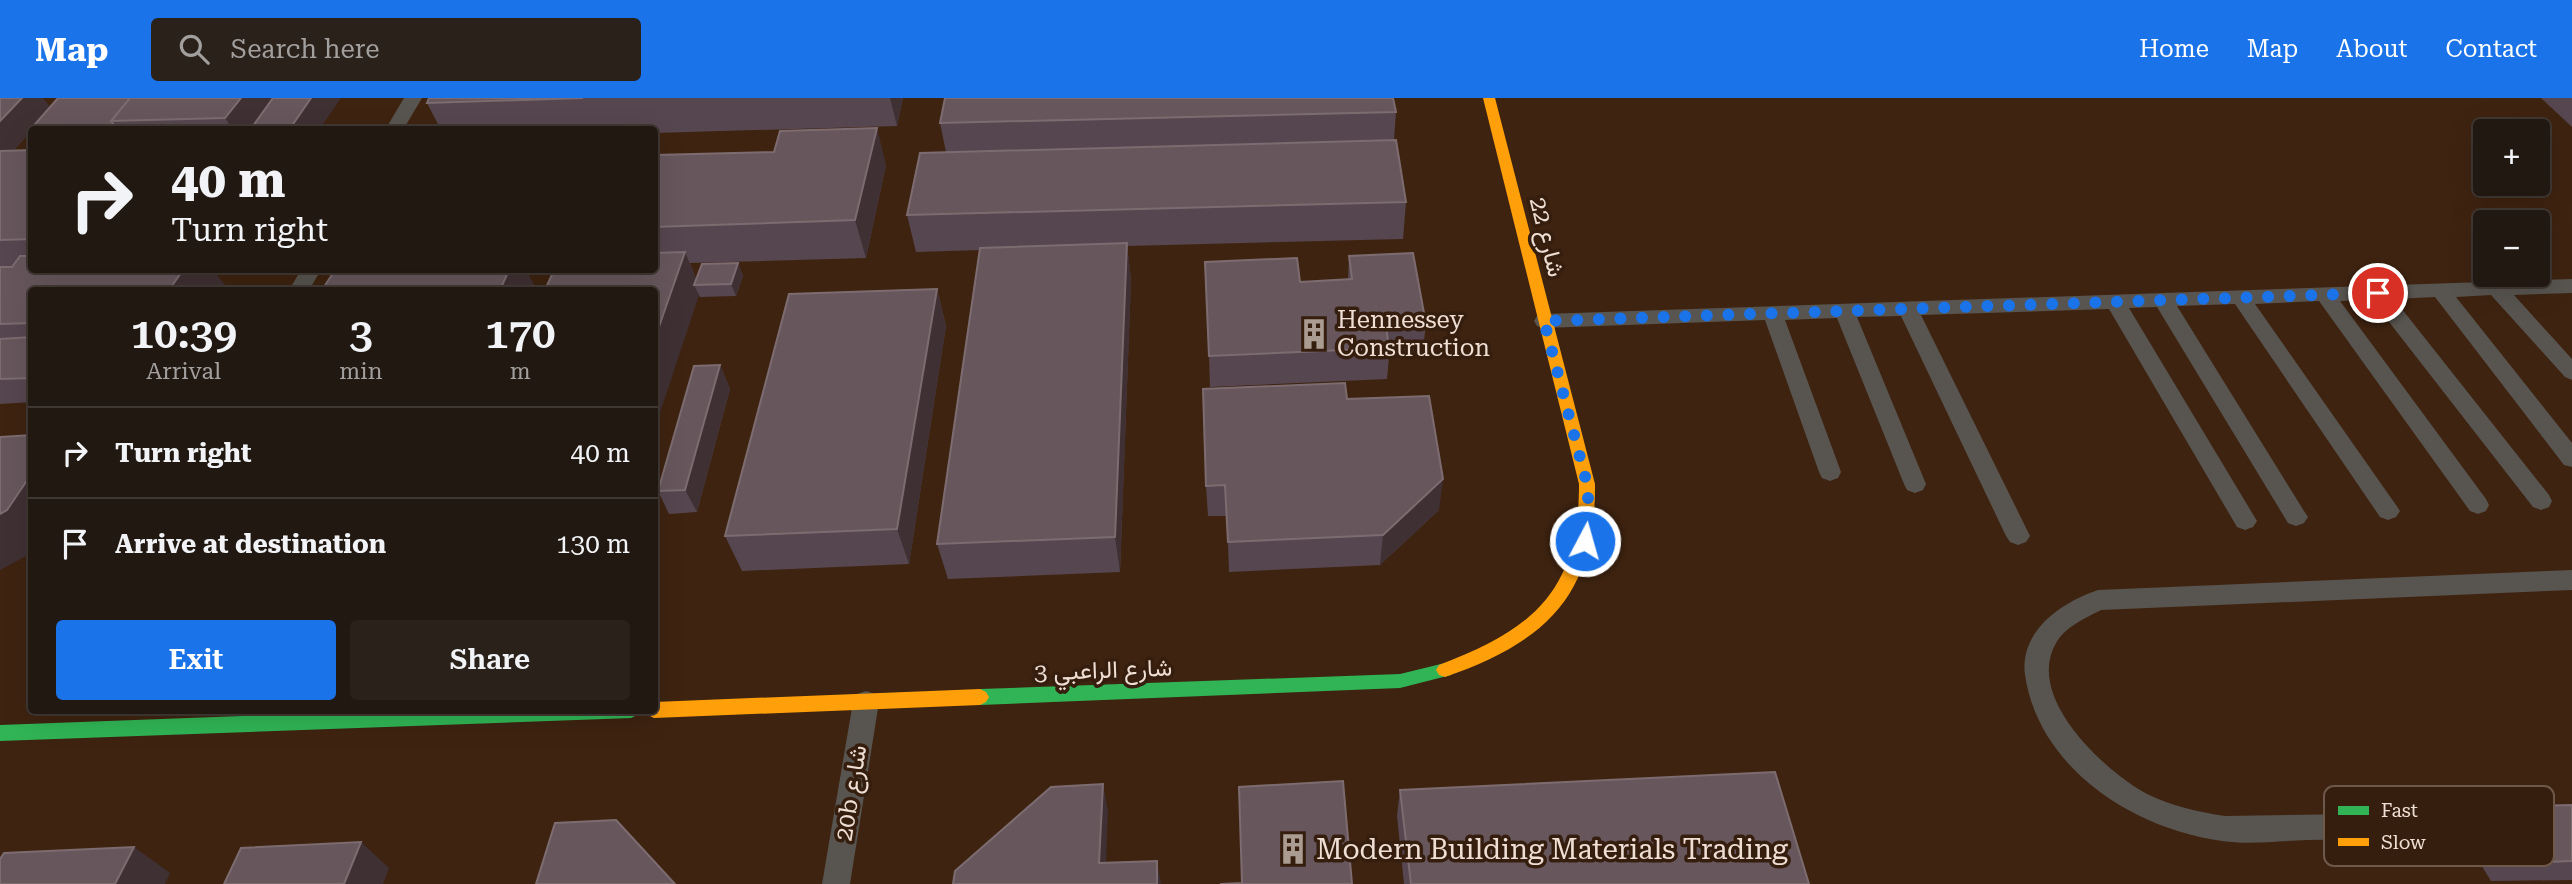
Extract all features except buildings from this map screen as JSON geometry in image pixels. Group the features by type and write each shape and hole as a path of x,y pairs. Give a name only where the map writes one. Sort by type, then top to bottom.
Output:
{"street":[{"name":"شارع 22","path":"1489,98 1587,484 1589,512 1585,541 1576,570 1540,623"},
{"name":"شارع الراعبي 3","path":"658,710 1400,681 1440,674 1478,661 1512,644 1540,623"},
{"path":"0,733 44,721 418,714"}],"lane":[{"path":"396,126 413,98"},
{"path":"1544,321 2497,289 2570,289"},
{"path":"2497,289 2572,372"},
{"path":"2441,291 2572,459"},
{"path":"2378,293 2541,501"},
{"path":"2324,295 2478,505"},
{"path":"2241,298 2388,511"},
{"path":"2163,300 2297,517"},
{"path":"2115,302 2245,521"},
{"path":"1908,309 2018,536"},
{"path":"1844,311 1915,484"},
{"path":"1772,313 1830,472"},
{"path":"2324,827 2225,829 2191,823 2157,812 2125,795 2096,774 2072,750 2053,725 2042,699 2037,676 2038,654 2046,635 2059,619 2077,607 2098,600 2572,580"},
{"name":"20b شارع","path":"836,884 866,702"}],"shaded area":[{"path":"0,98 2572,98 2572,884 0,884"}],"traffic: fast":[{"path":"980,697 1400,681 1445,670"},
{"path":"0,733 521,714"}],"traffic: slow":[{"path":"1445,670 1495,649 1538,620 1555,602 1569,581 1580,556 1587,523 1587,484 1489,98"},
{"path":"658,710 980,697"}],"place":[{"name":"Hennessey Construction","path":"1314,334"},
{"name":"Modern Building Materials Trading","path":"1293,849"}],"route":[{"path":"1585,541 1589,512 1587,484 1544,321 2378,293"}]}
